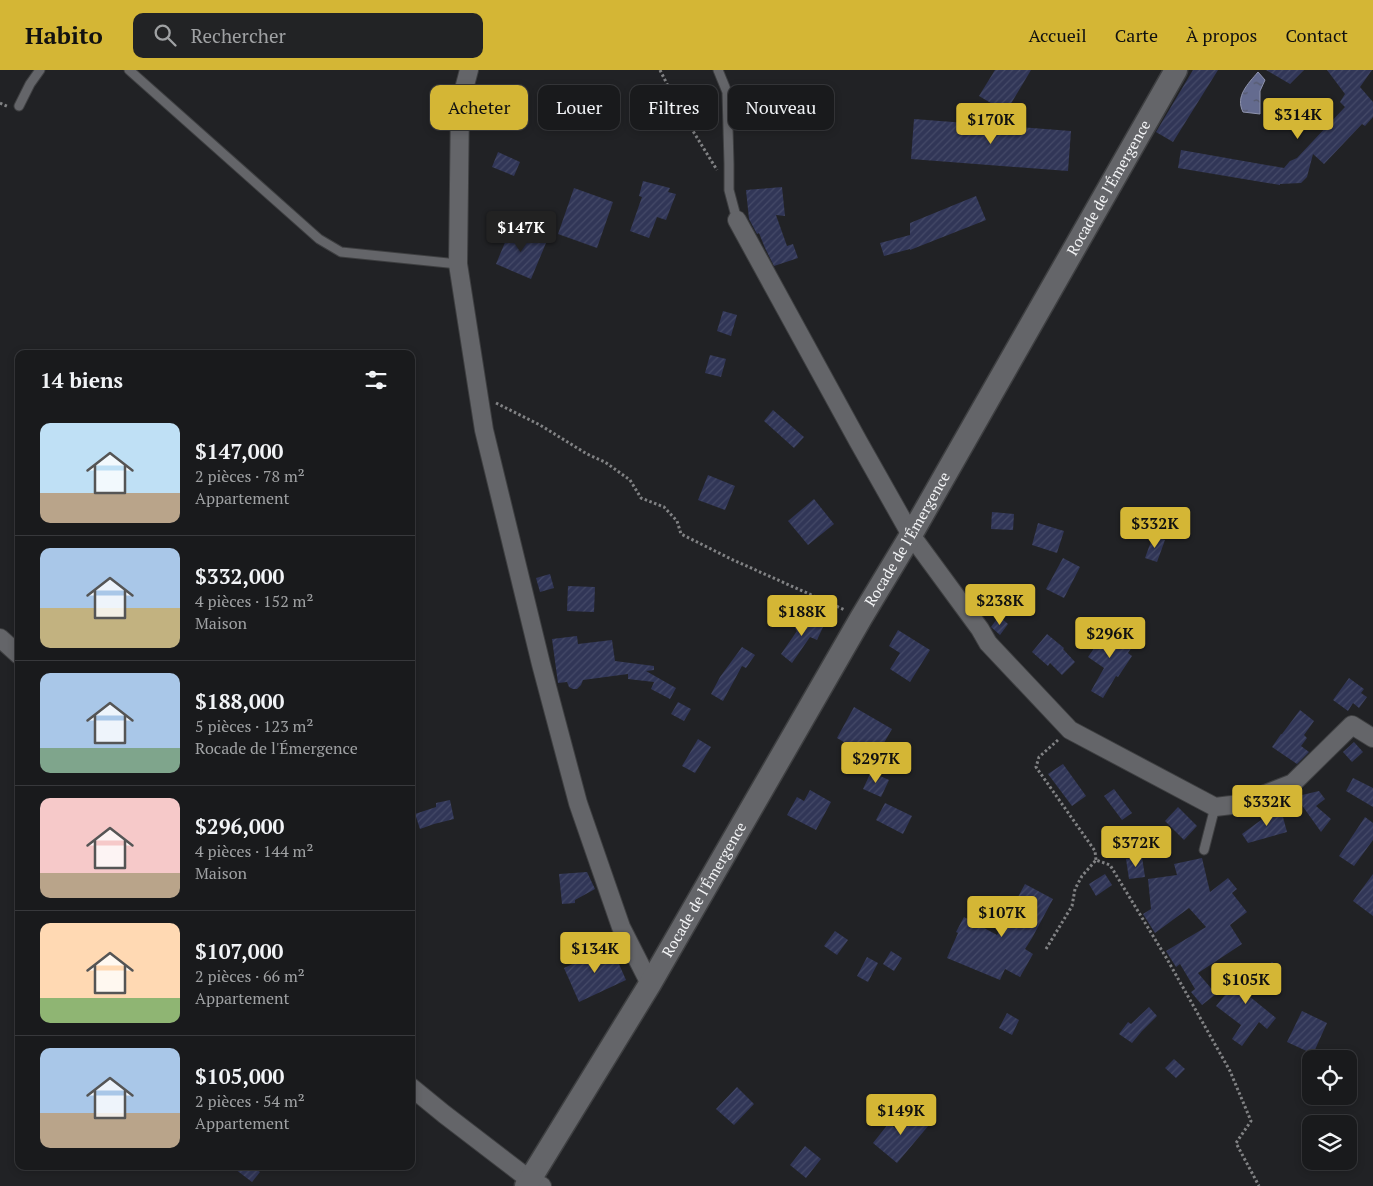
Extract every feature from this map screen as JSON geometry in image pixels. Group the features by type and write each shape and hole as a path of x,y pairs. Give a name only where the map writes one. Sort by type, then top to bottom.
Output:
{"street":[{"path":"469,70 460,104 458,264 484,430 536,645 578,802 621,927 650,984"},
{"name":"Rocade de l'Émergence","path":"533,1184 911,534 1176,70"},
{"path":"738,220 858,441 911,534 980,629 988,643 1070,730 1215,807 1240,804 1293,784 1352,725 1373,738"},
{"path":"0,638 15,651"},
{"path":"415,1090 533,1184"}],"lane":[{"path":"19,106 30,84 40,70"},
{"path":"129,70 319,239 341,252 458,264"},
{"path":"718,70 727,92 729,190 738,220"},
{"path":"1204,850 1215,807"}],"path":[{"path":"660,70 680,110 729,190"},
{"path":"478,395 540,425 587,454 605,462 630,480 641,498 664,507 677,520 680,534 861,618"},
{"path":"1046,949 1072,906 1075,889 1082,876 1096,860 1095,851 1036,767 1039,757 1070,730"},
{"path":"1096,860 1110,865 1172,968 1230,1071 1251,1121 1236,1143 1259,1186"}],"water":[{"path":"1258,72 1265,80 1260,91 1260,114 1243,112 1241,106 1242,95"}],"building":[{"path":"995,70 1031,70 1006,112 979,96"},
{"path":"1193,70 1218,70 1173,142 1156,132"},
{"path":"1266,70 1304,70 1290,84"},
{"path":"1327,70 1372,70 1360,87 1373,102 1373,117 1365,126 1362,124 1324,164 1313,154 1307,177 1301,183 1280,185 1178,168 1181,150 1284,168 1290,161 1297,158 1345,107 1340,102 1345,94"},
{"path":"914,119 1071,131 1068,171 911,159"},
{"path":"498,152 520,162 514,176 492,167"},
{"path":"643,181 670,188 668,192 676,194 666,220 657,217 649,238 630,231 642,197 639,196"},
{"path":"782,187 785,216 776,215 787,246 793,244 798,258 774,266 759,233 757,234 749,219 746,190"},
{"path":"574,188 613,202 597,248 558,234"},
{"path":"976,196 986,220 910,250 884,256 880,243 910,235 910,223"},
{"path":"511,228 546,243 531,279 496,264"},
{"path":"723,311 737,315 731,336 717,331"},
{"path":"710,355 726,359 721,377 705,373"},
{"path":"773,410 804,437 794,448 764,421"},
{"path":"708,475 735,486 725,510 698,500"},
{"path":"814,499 834,524 808,545 788,521"},
{"path":"992,512 1014,514 1013,530 991,529"},
{"path":"1038,523 1064,531 1057,553 1032,545"},
{"path":"1153,536 1165,540 1157,562 1145,558"},
{"path":"1063,558 1080,567 1064,598 1046,589"},
{"path":"550,574 554,588 540,592 536,578"},
{"path":"568,586 595,587 594,612 567,611"},
{"path":"802,614 824,625 817,640 810,637 792,663 781,654 797,631 795,629"},
{"path":"999,616 1008,624 1000,635 991,627"},
{"path":"1109,627 1134,644 1128,653 1132,656 1118,677 1116,676 1103,698 1091,691 1104,668 1088,657"},
{"path":"898,630 930,650 910,682 890,669 900,653 889,646"},
{"path":"1047,634 1064,648 1075,662 1062,675 1050,663 1048,666 1032,652"},
{"path":"577,636 578,644 612,640 615,661 654,666 654,670 646,671 676,688 670,699 651,689 654,682 628,679 628,674 583,680 577,689 569,687 567,682 558,683 552,639"},
{"path":"742,647 755,655 746,668 742,666 723,701 711,694 720,677"},
{"path":"1349,678 1364,689 1361,693 1367,697 1359,708 1353,703 1348,711 1333,700"},
{"path":"678,702 691,709 684,721 671,714"},
{"path":"854,707 892,729 874,760 837,738"},
{"path":"1300,710 1314,721 1304,735 1307,738 1301,746 1309,752 1297,764 1272,747"},
{"path":"698,739 711,747 695,773 682,766"},
{"path":"1354,742 1363,752 1352,762 1343,752"},
{"path":"1063,764 1086,796 1072,806 1048,774"},
{"path":"871,772 889,780 881,797 863,789"},
{"path":"1353,778 1373,788 1373,807 1346,791"},
{"path":"1114,789 1132,813 1122,820 1104,796"},
{"path":"810,790 831,802 816,830 787,815 797,797 804,801"},
{"path":"1319,791 1325,799 1316,806 1331,819 1321,832 1294,794 1298,792 1302,795"},
{"path":"450,800 454,819 420,829 415,814 436,807 436,803"},
{"path":"885,803 912,816 903,834 876,820"},
{"path":"1280,806 1287,832 1248,843 1242,834"},
{"path":"1178,807 1197,826 1184,840 1165,821"},
{"path":"1365,817 1373,823 1373,840 1354,866 1339,856"},
{"path":"1142,857 1145,877 1129,879 1126,859"},
{"path":"1202,858 1210,892 1228,878 1237,889 1232,893 1247,912 1230,925 1242,944 1198,973 1216,994 1202,1005 1191,992 1195,989 1180,964 1176,967 1166,951 1206,927 1189,908 1155,933 1143,914 1151,909 1148,879 1177,875 1174,864"},
{"path":"587,872 595,889 575,900 575,903 562,904 559,874"},
{"path":"1105,874 1112,885 1096,896 1089,884"},
{"path":"1373,874 1373,916 1353,901"},
{"path":"1025,884 1053,899 1025,949 1033,954 1020,977 1005,969 1000,980 947,958 958,933 956,932 964,917 997,935"},
{"path":"835,931 848,940 837,955 824,946"},
{"path":"611,946 626,980 579,1002 564,968"},
{"path":"891,951 902,958 894,971 883,964"},
{"path":"867,957 878,963 868,982 857,976"},
{"path":"1272,962 1275,964 1249,996 1276,1018 1267,1029 1259,1022 1242,1046 1232,1039 1241,1025 1216,1006 1243,973 1249,977"},
{"path":"1149,1007 1157,1016 1132,1043 1119,1034 1128,1022 1131,1024"},
{"path":"1302,1011 1327,1023 1315,1050 1304,1050 1287,1042"},
{"path":"1007,1013 1019,1020 1012,1035 999,1028"},
{"path":"1174,1059 1185,1069 1176,1078 1165,1068"},
{"path":"737,1087 754,1104 734,1125 716,1109"},
{"path":"910,1110 929,1125 897,1163 873,1143 889,1123 895,1128"},
{"path":"805,1146 821,1159 806,1178 790,1165"},
{"path":"236,1170 257,1170 260,1172 252,1182"}]}
